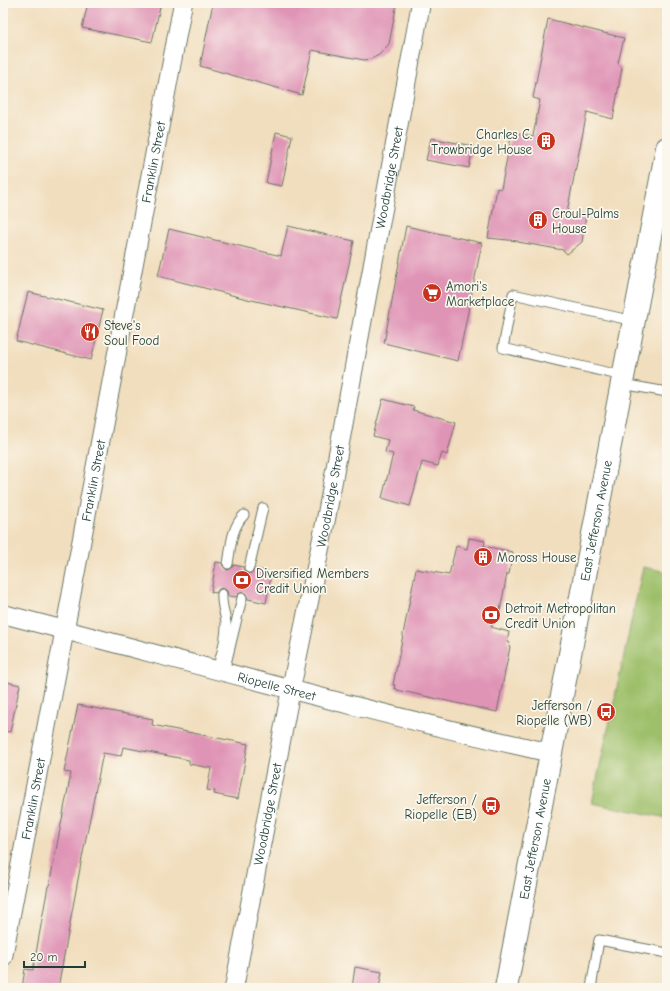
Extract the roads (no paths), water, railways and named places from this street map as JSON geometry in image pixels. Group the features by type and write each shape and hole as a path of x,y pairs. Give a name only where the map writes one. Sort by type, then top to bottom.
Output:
{"main road":[{"name":"East Jefferson Avenue","path":"506,988 667,148"}],"street":[{"name":"Franklin Street","path":"3,957 183,3"},
{"name":"Woodbridge Street","path":"234,988 291,689 327,511 421,3"},
{"name":"Riopelle Street","path":"3,614 220,671 551,753"}],"lane":[{"path":"634,321 513,294 503,348 667,392"},
{"path":"249,568 263,508"},
{"path":"228,564 234,529 244,515"},
{"path":"220,671 226,634 222,594"},
{"path":"220,671 242,598"},
{"path":"591,988 599,940 667,953"}],"place":[{"name":"Charles C. Trowbridge House","path":"546,141"},
{"name":"Croul-Palms House","path":"538,220"},
{"name":"Amori's Marketplace","path":"432,293"},
{"name":"Steve's Soul Food","path":"90,332"},
{"name":"Moross House","path":"483,557"},
{"name":"Diversified Members Credit Union","path":"242,580"},
{"name":"Detroit Metropolitan Credit Union","path":"491,615"},
{"name":"Jefferson / Riopelle (WB)","path":"606,712"},
{"name":"Jefferson / Riopelle (EB)","path":"491,806"}]}
